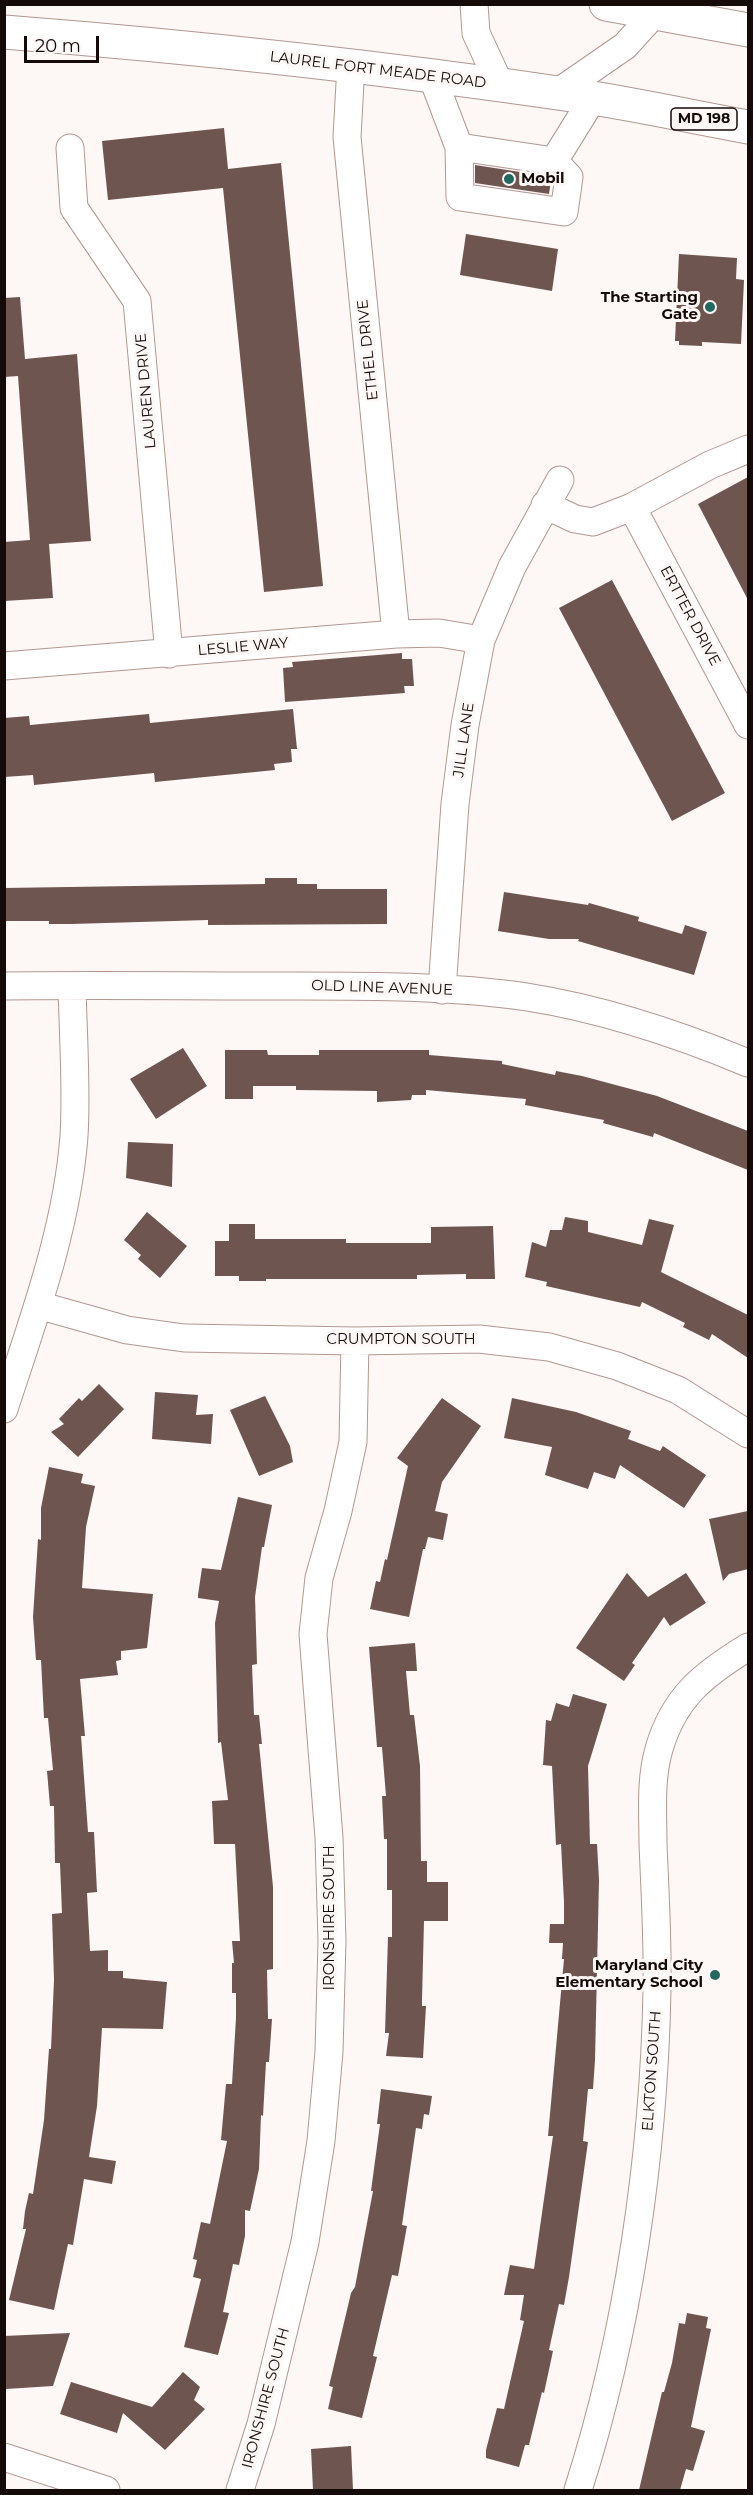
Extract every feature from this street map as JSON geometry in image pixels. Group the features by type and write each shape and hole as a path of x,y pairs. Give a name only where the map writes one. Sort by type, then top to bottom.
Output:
{"main road":[{"path":"606,4 748,30"},
{"name":"LAUREL FORT MEADE ROAD","path":"4,32 170,45 351,65 557,93 748,127"}],"street":[{"path":"474,4 476,33 500,85"},
{"path":"557,93 625,46 655,13"},
{"name":"ETHEL DRIVE","path":"351,65 347,137 396,634"},
{"path":"432,76 459,147 460,197 564,212 569,177 554,161 459,147"},
{"path":"554,161 593,99"},
{"name":"LAUREN DRIVE","path":"70,148 74,208 137,301 169,654"},
{"path":"545,505 575,519 593,522 632,507 710,465 748,449"},
{"name":"JILL LANE","path":"442,990 455,804 465,725 481,640 512,567 560,480"},
{"name":"ERTTER DRIVE","path":"632,507 748,725"},
{"name":"LESLIE WAY","path":"4,666 396,634 439,633 481,640"},
{"name":"OLD LINE AVENUE","path":"4,986 329,986 442,990 527,997 610,1015 700,1043 748,1063"},
{"path":"4,1409 38,1305 63,1213 74,1136 72,986"},
{"name":"CRUMPTON SOUTH","path":"38,1305 127,1330 184,1338 355,1341 479,1339 549,1347 616,1366 678,1390 748,1434"},
{"name":"IRONSHIRE SOUTH","path":"240,2490 261,2424 305,2242 321,2141 329,2052 332,1941 329,1838 313,1634 319,1578 338,1511 353,1442 355,1341"},
{"name":"ELKTON SOUTH","path":"578,2490 620,2331 639,2211 651,2101 657,1989 652,1795 658,1751 671,1717 692,1687 748,1647"},
{"path":"4,2457 106,2490"}],"building":[{"path":"224,128 228,169 281,163 323,586 264,592 223,188 108,200 102,141"},
{"path":"475,165 546,176 551,180 549,194 475,183"},
{"path":"466,234 558,249 552,291 460,275"},
{"name":"The Starting Gate","path":"679,254 737,258 736,279 744,280 741,344 702,342 702,346 679,345 679,341 675,341"},
{"path":"20,297 25,359 77,354 91,541 49,544 53,598 4,601 4,542 30,540 18,376 4,377 4,298"},
{"path":"748,477 748,600 698,504"},
{"path":"612,580 725,793 672,821 559,608"},
{"path":"402,653 402,659 412,659 414,686 404,686 405,693 285,702 283,668 293,667 292,662"},
{"path":"293,709 297,749 291,749 292,762 274,764 275,770 155,782 154,773 34,785 33,775 4,777 4,718 29,716 30,725 149,714 150,723"},
{"path":"265,878 297,878 297,884 317,884 317,889 387,889 387,924 208,925 208,920 49,924 49,921 4,921 4,888 265,884"},
{"path":"504,892 588,905 589,903 639,917 638,921 682,934 685,925 707,932 694,975 578,941 579,939 549,939 498,931"},
{"path":"183,1048 207,1086 156,1119 130,1079"},
{"path":"225,1050 267,1050 268,1055 319,1055 319,1050 429,1050 429,1055 502,1061 502,1064 555,1075 556,1071 582,1076 657,1096 748,1131 748,1170 654,1133 653,1137 603,1123 604,1120 525,1105 526,1099 426,1090 426,1095 412,1095 411,1100 377,1102 377,1091 296,1090 296,1086 253,1086 253,1099 225,1099"},
{"path":"128,1142 173,1144 172,1187 126,1178"},
{"path":"147,1212 187,1246 160,1278 138,1259 141,1255 124,1240"},
{"path":"565,1217 588,1221 588,1232 642,1245 649,1219 674,1225 661,1272 748,1315 748,1358 712,1334 709,1340 683,1327 685,1323 642,1302 640,1307 546,1286 547,1282 525,1277 532,1242 546,1247 550,1230 562,1230"},
{"path":"229,1224 255,1224 255,1239 346,1239 346,1243 431,1243 431,1227 493,1226 495,1279 466,1279 466,1274 417,1275 417,1279 239,1281 239,1276 215,1276 215,1241 229,1241"},
{"path":"99,1384 124,1409 78,1457 51,1432 64,1424 59,1419 79,1398 82,1401"},
{"path":"155,1392 198,1395 196,1415 213,1414 211,1444 152,1439"},
{"path":"265,1396 290,1446 293,1462 259,1476 230,1410"},
{"path":"442,1398 481,1426 442,1482 435,1511 448,1514 443,1540 428,1537 425,1549 423,1549 409,1617 370,1609 376,1581 380,1582 385,1559 387,1560 408,1466 397,1458"},
{"path":"512,1398 576,1412 631,1431 628,1439 660,1451 663,1446 706,1475 684,1508 620,1465 615,1479 594,1472 588,1489 545,1475 552,1447 504,1438"},
{"path":"49,1467 83,1474 81,1483 95,1486 86,1527 82,1588 153,1594 147,1648 121,1651 121,1660 116,1661 118,1675 80,1679 85,1736 81,1736 88,1832 94,1832 97,1892 87,1893 90,1951 108,1950 108,1971 123,1971 123,1978 167,1982 163,2029 102,2028 97,2106 89,2157 116,2161 112,2184 84,2179 73,2245 68,2244 54,2310 9,2300 26,2229 23,2229 29,2193 33,2194 44,2120 49,2049 51,2049 54,1980 52,1914 62,1913 60,1863 55,1863 54,1806 50,1806 47,1771 53,1770 48,1718 44,1718 41,1660 36,1660 33,1617 38,1539 41,1540 41,1508"},
{"path":"238,1497 272,1505 264,1547 262,1547 255,1597 257,1664 252,1665 254,1715 259,1715 262,1744 259,1744 273,1887 273,1969 267,1970 268,2019 272,2019 269,2062 266,2062 263,2116 261,2115 259,2169 250,2211 245,2210 245,2236 239,2265 233,2264 223,2312 229,2313 218,2355 184,2347 201,2279 193,2277 197,2260 193,2259 201,2222 210,2224 227,2141 221,2140 226,2084 232,2084 236,2018 236,1993 232,1993 232,1963 234,1963 232,1941 240,1941 235,1844 214,1844 212,1801 228,1800 221,1742 218,1743 215,1623 219,1601 198,1598 198,1595 202,1568 221,1570"},
{"path":"748,1511 748,1569 729,1574 723,1581 709,1519"},
{"path":"627,1573 648,1597 686,1573 706,1603 670,1626 664,1617 632,1663 635,1665 624,1681 576,1648"},
{"path":"415,1643 417,1671 406,1671 410,1715 414,1715 420,1766 421,1861 427,1861 427,1882 448,1882 448,1921 424,1921 422,2006 426,2006 423,2058 386,2056 389,2033 385,2033 388,1937 392,1937 392,1890 387,1890 387,1839 384,1839 382,1796 386,1796 382,1747 377,1747 369,1647"},
{"path":"573,1694 607,1704 588,1766 590,1844 597,1844 599,1880 593,2089 588,2089 583,2141 588,2142 564,2305 559,2304 549,2350 553,2351 544,2393 542,2392 529,2445 525,2445 519,2467 486,2458 486,2450 497,2408 504,2409 524,2321 520,2320 524,2295 504,2295 510,2265 534,2269 553,2136 548,2136 564,1959 562,1959 563,1943 549,1943 550,1924 564,1924 564,1902 561,1844 556,1845 552,1766 543,1765 546,1720 551,1721 556,1703 569,1707"},
{"path":"381,2089 432,2096 429,2115 424,2114 422,2129 416,2128 402,2225 407,2226 398,2276 392,2275 373,2356 377,2357 362,2418 328,2409 333,2387 329,2386 351,2293 355,2287 373,2191 371,2191 380,2124 377,2124"},
{"path":"687,2313 708,2317 706,2328 711,2329 691,2427 705,2431 693,2471 686,2469 680,2490 639,2490 662,2392 664,2392 672,2363 679,2323 685,2324"},
{"path":"70,2333 53,2386 6,2389 4,2336"},
{"path":"183,2372 200,2387 194,2400 205,2409 165,2450 123,2413 117,2433 60,2414 71,2382 152,2407"},
{"path":"351,2446 353,2490 313,2490 311,2449"}],"place":[{"name":"Mobil","path":"509,179"},
{"name":"The Starting Gate","path":"710,307"},
{"name":"Maryland City Elementary School","path":"715,1975"}]}
